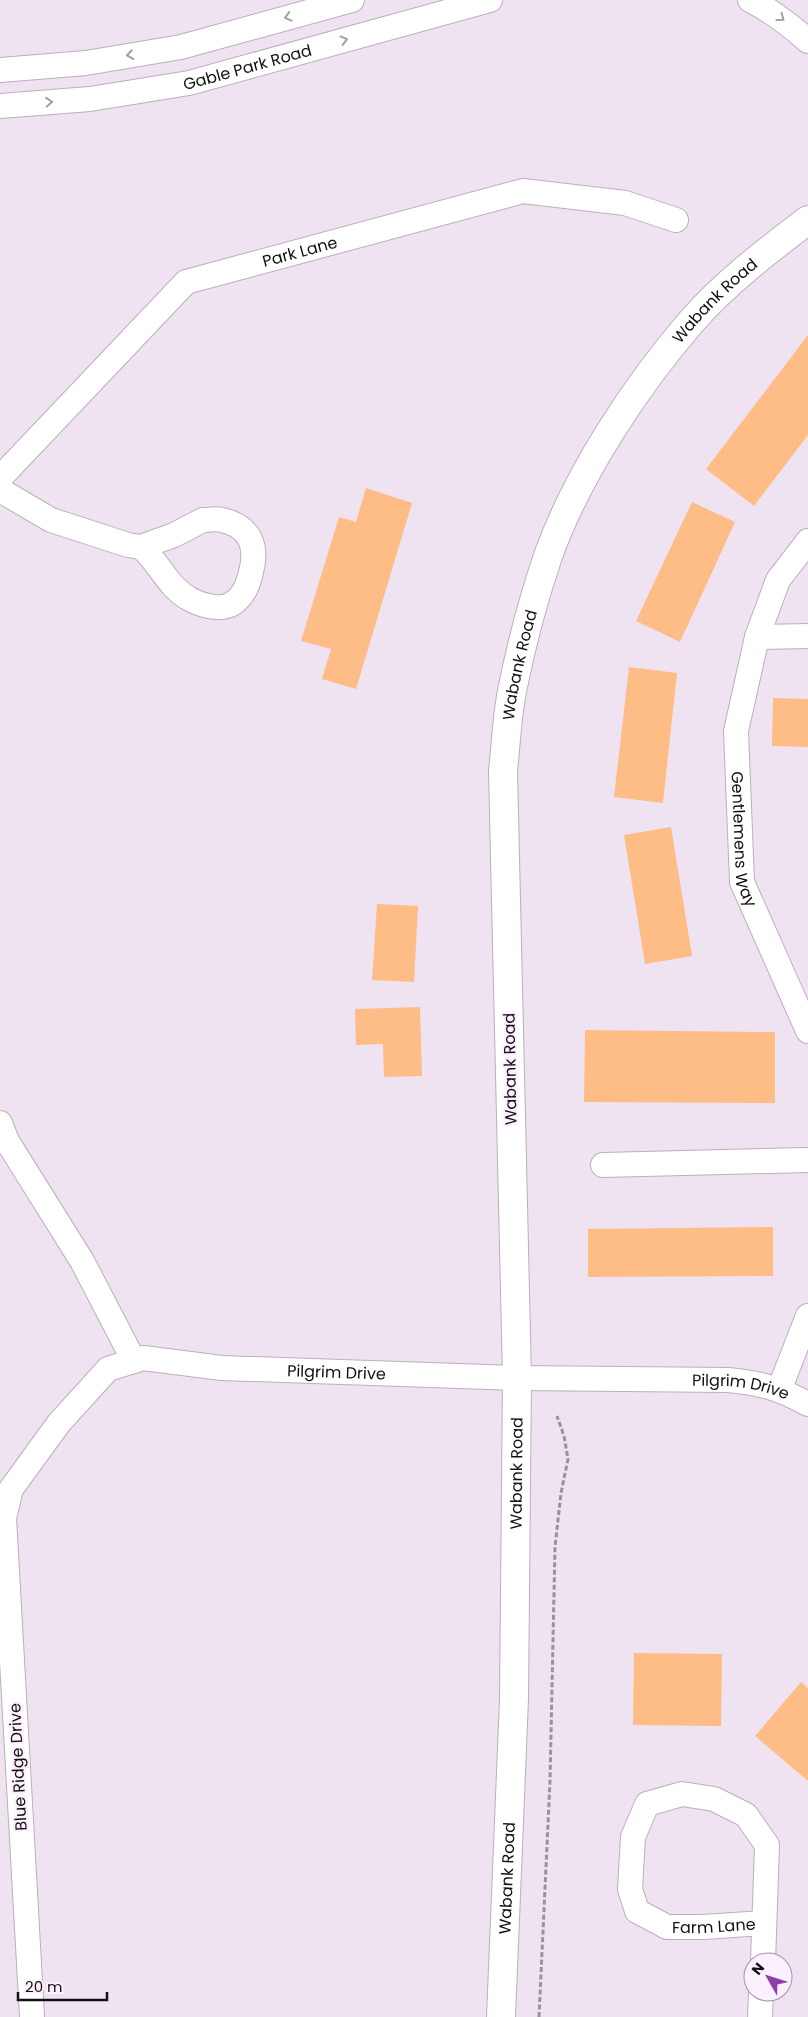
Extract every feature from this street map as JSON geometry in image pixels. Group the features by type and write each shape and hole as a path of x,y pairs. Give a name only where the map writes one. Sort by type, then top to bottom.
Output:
{"street":[{"path":"0,70 86,63 181,47 352,0"},
{"name":"Gable Park Road","path":"0,106 90,99 189,83 490,0"},
{"path":"750,0 768,9 808,41"},
{"name":"Park Lane","path":"0,478 186,282 523,191 625,203 676,220"},
{"name":"Wabank Road","path":"502,2017 514,1699 517,1378 503,770 512,693 530,614 549,555 582,480 616,423 692,321 734,280 808,220"},
{"path":"0,490 51,520 128,546 141,547 174,535 203,520 222,520 247,534 254,543 255,560 247,588 231,604 219,607 196,603 185,597 174,588 152,556 141,547"},
{"name":"Gentlemens Way","path":"808,541 778,580 758,637 736,731 742,882 808,1031"},
{"path":"758,637 808,636"},
{"path":"0,1123 7,1141 82,1261 134,1361"},
{"path":"603,1164 808,1160"},
{"path":"779,1390 808,1316"},
{"name":"Pilgrim Drive","path":"134,1361 143,1358 222,1368 517,1378 728,1380 758,1382 808,1404"},
{"name":"Blue Ridge Drive","path":"32,2017 2,1518 11,1489 59,1423 108,1369 134,1361"},
{"name":"Farm Lane","path":"763,1952 768,1845 746,1815 714,1799 682,1794 647,1804 633,1837 630,1889 637,1911 667,1927 703,1928 764,1923"},
{"path":"760,2017 761,2002"}],"path":[{"path":"539,2017 550,1781 555,1547 561,1493 568,1459 564,1436 557,1416"}],"building":[{"path":"808,335 808,435 754,506 706,469"},
{"path":"366,488 412,503 356,689 322,679 331,649 301,641 339,517 356,522"},
{"path":"692,502 735,522 680,642 636,621"},
{"path":"629,667 677,673 663,803 614,797"},
{"path":"773,698 808,699 808,747 772,746"},
{"path":"671,827 692,956 645,964 624,835"},
{"path":"377,904 418,906 414,982 372,980"},
{"path":"420,1007 422,1076 384,1077 383,1044 356,1045 355,1009"},
{"path":"585,1030 775,1032 775,1103 584,1102"},
{"path":"773,1227 773,1276 588,1277 588,1229"},
{"path":"634,1653 722,1654 721,1726 633,1725"},
{"path":"801,1682 808,1688 808,1781 755,1736"}]}
